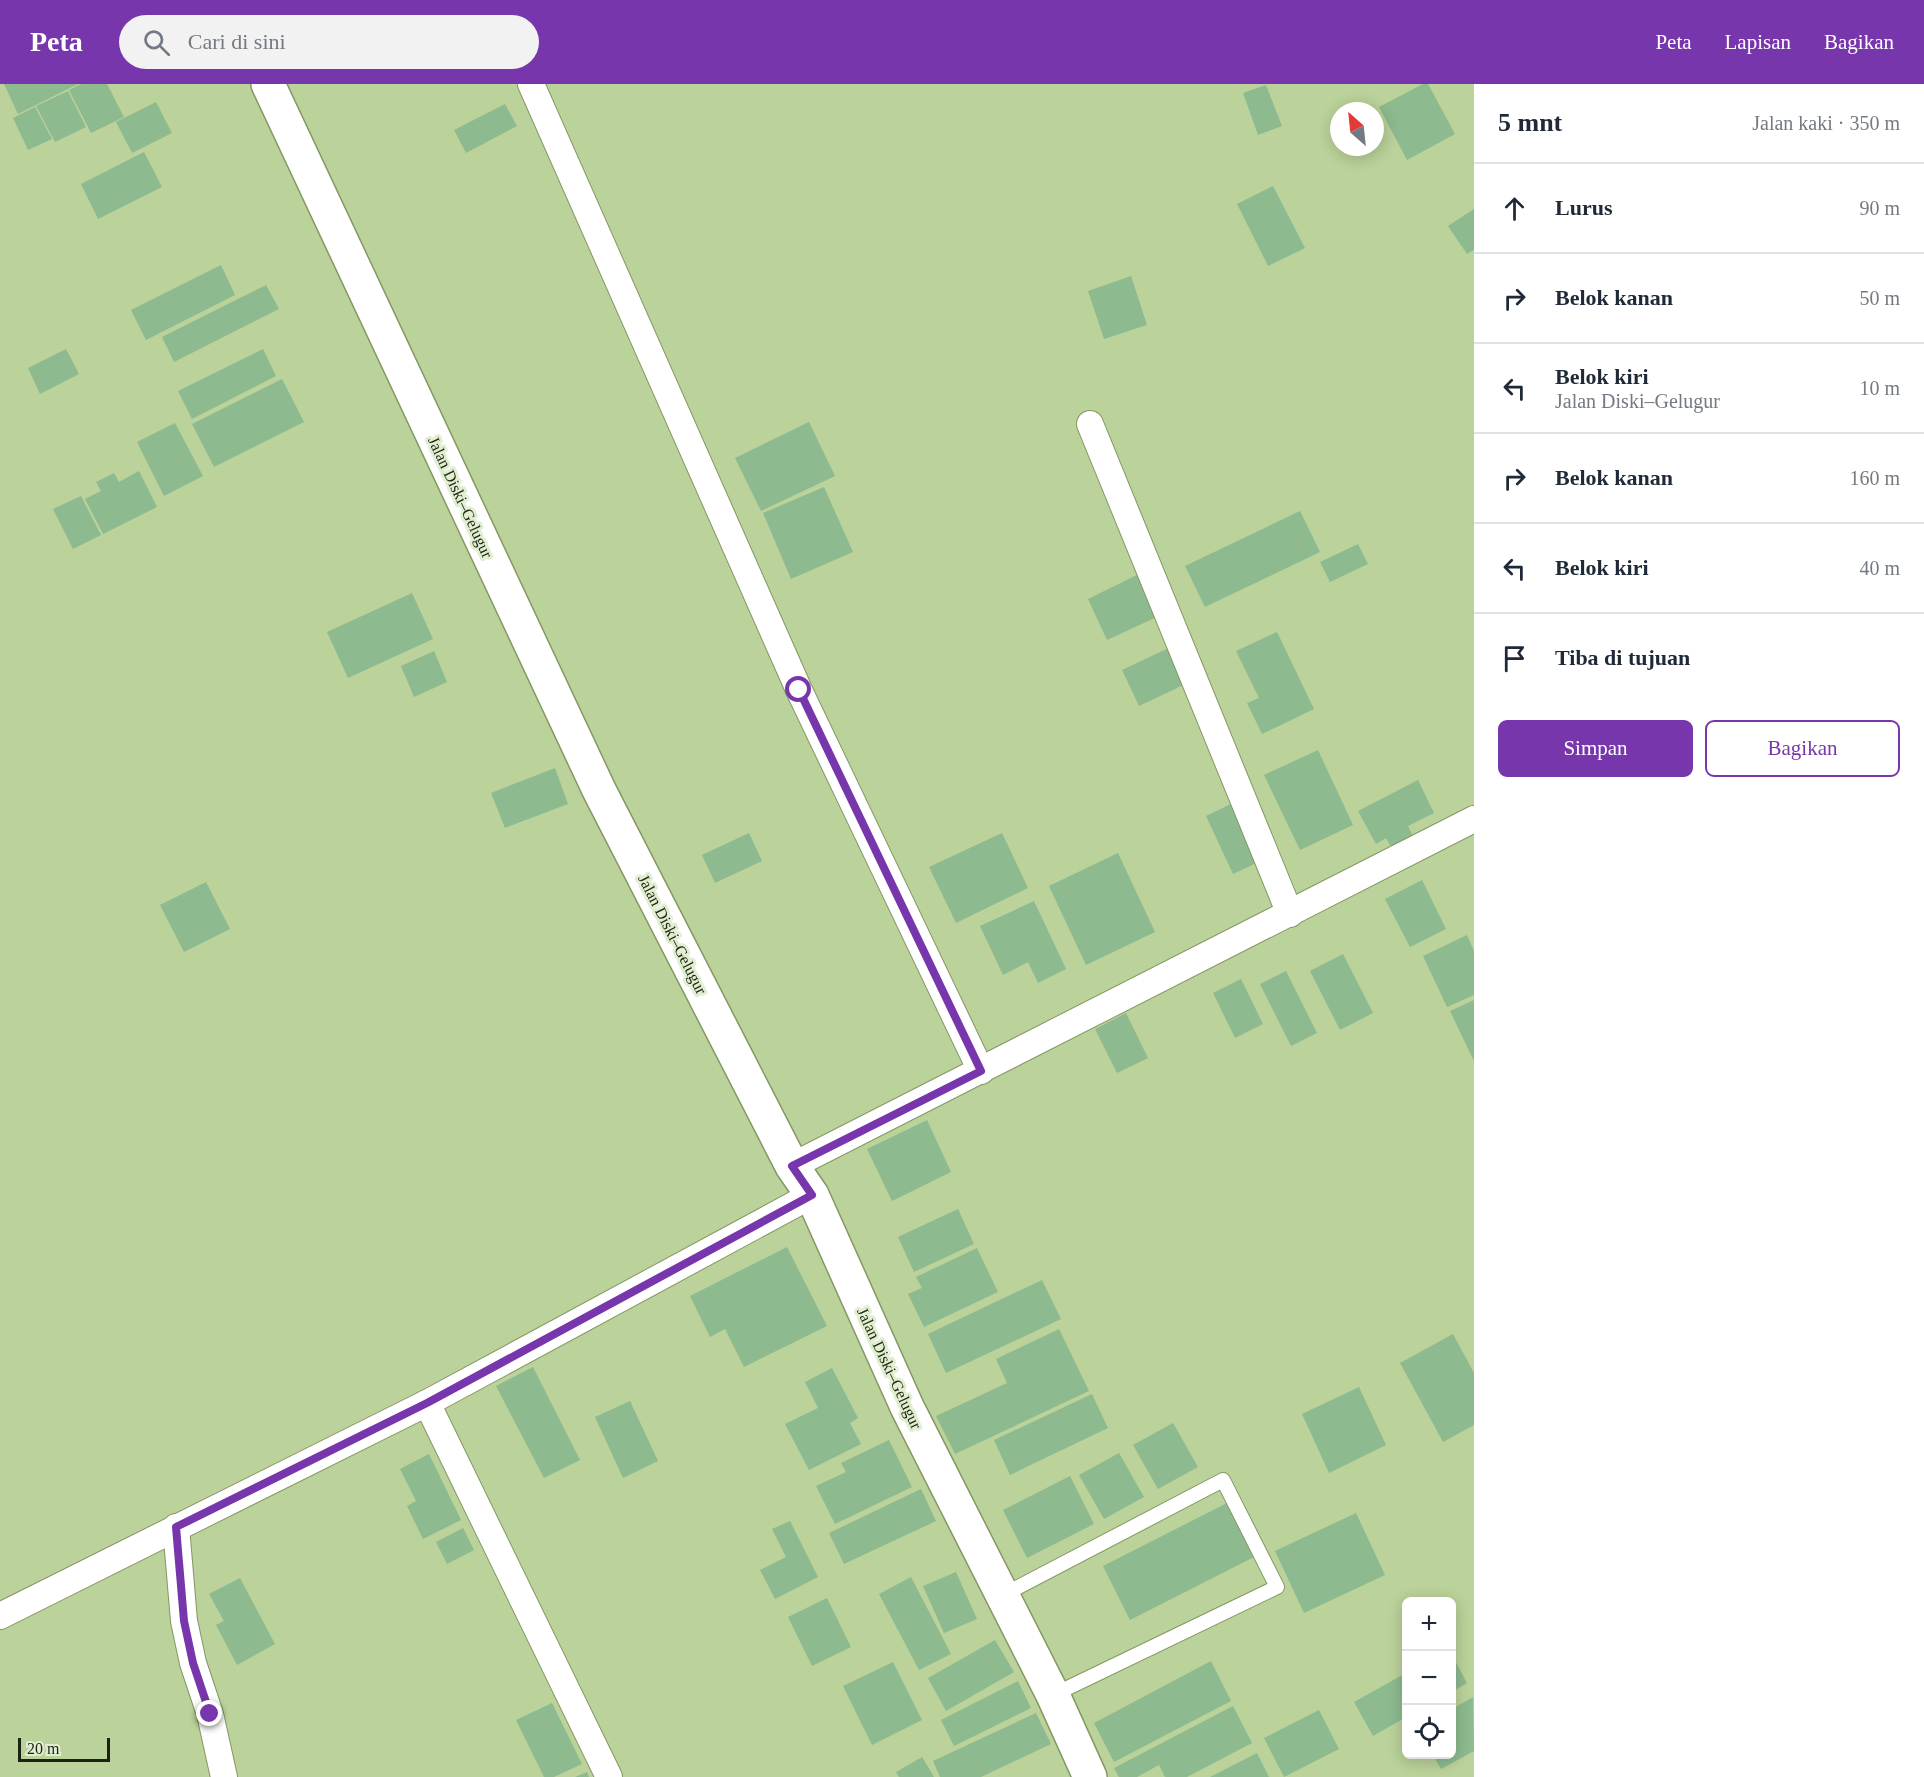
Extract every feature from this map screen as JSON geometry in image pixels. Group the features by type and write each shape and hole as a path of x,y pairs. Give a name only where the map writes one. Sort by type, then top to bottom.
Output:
{"main road":[{"name":"Jalan Diski–Gelugur","path":"268,84 599,790 792,1166 812,1195 907,1407 1053,1695 1090,1777"}],"street":[{"path":"531,84 799,690 981,1071"},
{"path":"1089,424 1290,914"},
{"path":"792,1166 1474,819"},
{"path":"0,1616 427,1403 812,1195"},
{"path":"427,1403 609,1777"},
{"path":"176,1527 184,1621 193,1663 210,1714 224,1777"}],"lane":[{"path":"1003,1595 1223,1480 1277,1587 1053,1695"}],"building":[{"path":"4,84 78,84 18,114"},
{"path":"81,84 107,84 124,117 91,133 69,90"},
{"path":"1423,84 1428,84 1455,134 1407,160 1384,116 1384,104"},
{"path":"1266,85 1282,126 1258,135 1243,93"},
{"path":"68,91 86,127 55,142 36,106"},
{"path":"156,102 172,133 132,153 116,122"},
{"path":"505,104 517,126 466,153 454,130"},
{"path":"35,107 52,139 28,150 13,118"},
{"path":"144,152 162,187 98,219 81,184"},
{"path":"1273,186 1305,248 1268,266 1237,204"},
{"path":"1474,209 1474,250 1467,254 1448,226"},
{"path":"221,265 235,295 146,340 131,310"},
{"path":"1131,276 1147,325 1104,339 1088,291"},
{"path":"266,285 279,309 174,362 162,337"},
{"path":"66,349 79,374 40,394 28,368"},
{"path":"263,349 276,376 192,419 178,391"},
{"path":"282,379 304,422 214,467 192,424"},
{"path":"809,422 835,476 761,511 735,458"},
{"path":"175,423 203,476 164,496 137,442"},
{"path":"139,471 157,507 103,534 85,499 101,491 96,482 114,473 119,482"},
{"path":"824,487 853,552 791,579 763,513"},
{"path":"81,496 101,535 73,549 53,509"},
{"path":"1300,511 1320,552 1205,607 1185,566"},
{"path":"1358,544 1368,564 1330,582 1320,562"},
{"path":"1139,574 1159,616 1107,640 1088,599"},
{"path":"412,593 433,639 348,678 327,632"},
{"path":"1277,632 1314,709 1262,734 1247,703 1259,698 1236,651"},
{"path":"1175,645 1192,681 1139,706 1122,670"},
{"path":"434,651 447,682 414,697 401,666"},
{"path":"1318,750 1353,825 1300,850 1264,775"},
{"path":"555,768 568,804 505,828 491,793"},
{"path":"1418,780 1434,813 1408,826 1413,836 1391,847 1386,838 1376,844 1358,811"},
{"path":"1237,801 1265,859 1233,874 1206,816"},
{"path":"749,833 762,861 715,883 702,855"},
{"path":"1002,833 1028,888 956,923 929,867"},
{"path":"1118,853 1155,932 1086,965 1049,886"},
{"path":"1422,880 1446,929 1410,947 1385,899"},
{"path":"206,882 230,929 184,952 160,905"},
{"path":"1034,901 1066,969 1038,983 1028,962 1003,975 980,926"},
{"path":"1467,935 1474,951 1474,995 1447,1007 1423,956"},
{"path":"1343,954 1373,1013 1340,1030 1310,971"},
{"path":"1286,971 1317,1033 1291,1046 1260,984"},
{"path":"1241,979 1263,1024 1235,1038 1213,993"},
{"path":"1474,1000 1474,1061 1450,1011"},
{"path":"1126,1013 1148,1058 1117,1073 1095,1029"},
{"path":"927,1120 951,1172 892,1201 867,1149"},
{"path":"958,1209 974,1244 914,1272 898,1237"},
{"path":"787,1247 827,1326 744,1367 725,1329 710,1337 690,1296"},
{"path":"977,1248 998,1292 924,1327 908,1294 922,1288 916,1277"},
{"path":"1042,1280 1061,1319 946,1373 928,1334"},
{"path":"1059,1329 1089,1391 955,1454 936,1416 1007,1383 996,1359"},
{"path":"1453,1334 1474,1373 1474,1425 1443,1442 1400,1363"},
{"path":"533,1367 580,1460 544,1478 496,1386"},
{"path":"832,1368 858,1418 850,1423 861,1444 809,1470 785,1424 818,1408 805,1382"},
{"path":"1359,1387 1386,1445 1329,1473 1302,1414"},
{"path":"1092,1394 1108,1428 1010,1475 994,1440"},
{"path":"630,1401 658,1461 623,1478 595,1417"},
{"path":"1173,1423 1198,1467 1158,1489 1133,1445"},
{"path":"889,1440 912,1487 835,1524 816,1486 846,1472 841,1463"},
{"path":"1119,1453 1144,1497 1104,1519 1079,1475"},
{"path":"429,1454 461,1520 423,1539 407,1506 416,1501 400,1469"},
{"path":"1070,1476 1094,1524 1027,1558 1003,1510"},
{"path":"921,1489 936,1521 844,1564 829,1533"},
{"path":"1227,1503 1254,1557 1130,1620 1103,1566"},
{"path":"1356,1513 1385,1575 1304,1613 1275,1551"},
{"path":"790,1521 818,1577 775,1599 760,1570 786,1557 772,1529"},
{"path":"463,1528 474,1550 447,1564 436,1542"},
{"path":"956,1572 977,1619 944,1633 923,1586"},
{"path":"911,1577 951,1654 919,1670 879,1594"},
{"path":"240,1578 275,1644 237,1665 216,1625 224,1621 209,1594"},
{"path":"827,1598 851,1647 812,1666 788,1617"},
{"path":"995,1640 1014,1672 946,1711 928,1678"},
{"path":"1211,1661 1231,1701 1114,1762 1094,1723"},
{"path":"893,1662 922,1720 872,1745 843,1686"},
{"path":"1456,1662 1467,1683 1456,1690"},
{"path":"1402,1675 1402,1719 1373,1736 1354,1702"},
{"path":"1018,1681 1031,1708 954,1746 941,1720"},
{"path":"1473,1697 1474,1751 1441,1769 1435,1759 1456,1759 1456,1707"},
{"path":"552,1703 582,1764 554,1777 544,1777 516,1720"},
{"path":"1233,1706 1252,1743 1187,1777 1165,1777 1159,1765 1137,1777 1119,1777 1114,1768"},
{"path":"1319,1710 1339,1749 1284,1777 1264,1738"},
{"path":"1036,1713 1051,1744 981,1777 940,1777 933,1761"},
{"path":"1257,1753 1269,1777 1210,1777"},
{"path":"922,1757 934,1777 899,1777 896,1772"},
{"path":"587,1772 589,1777 575,1777"}],"route":[{"path":"210,1714 193,1663 184,1621 182,1576 176,1527 427,1403 812,1195 792,1166 981,1071 799,690"}]}
